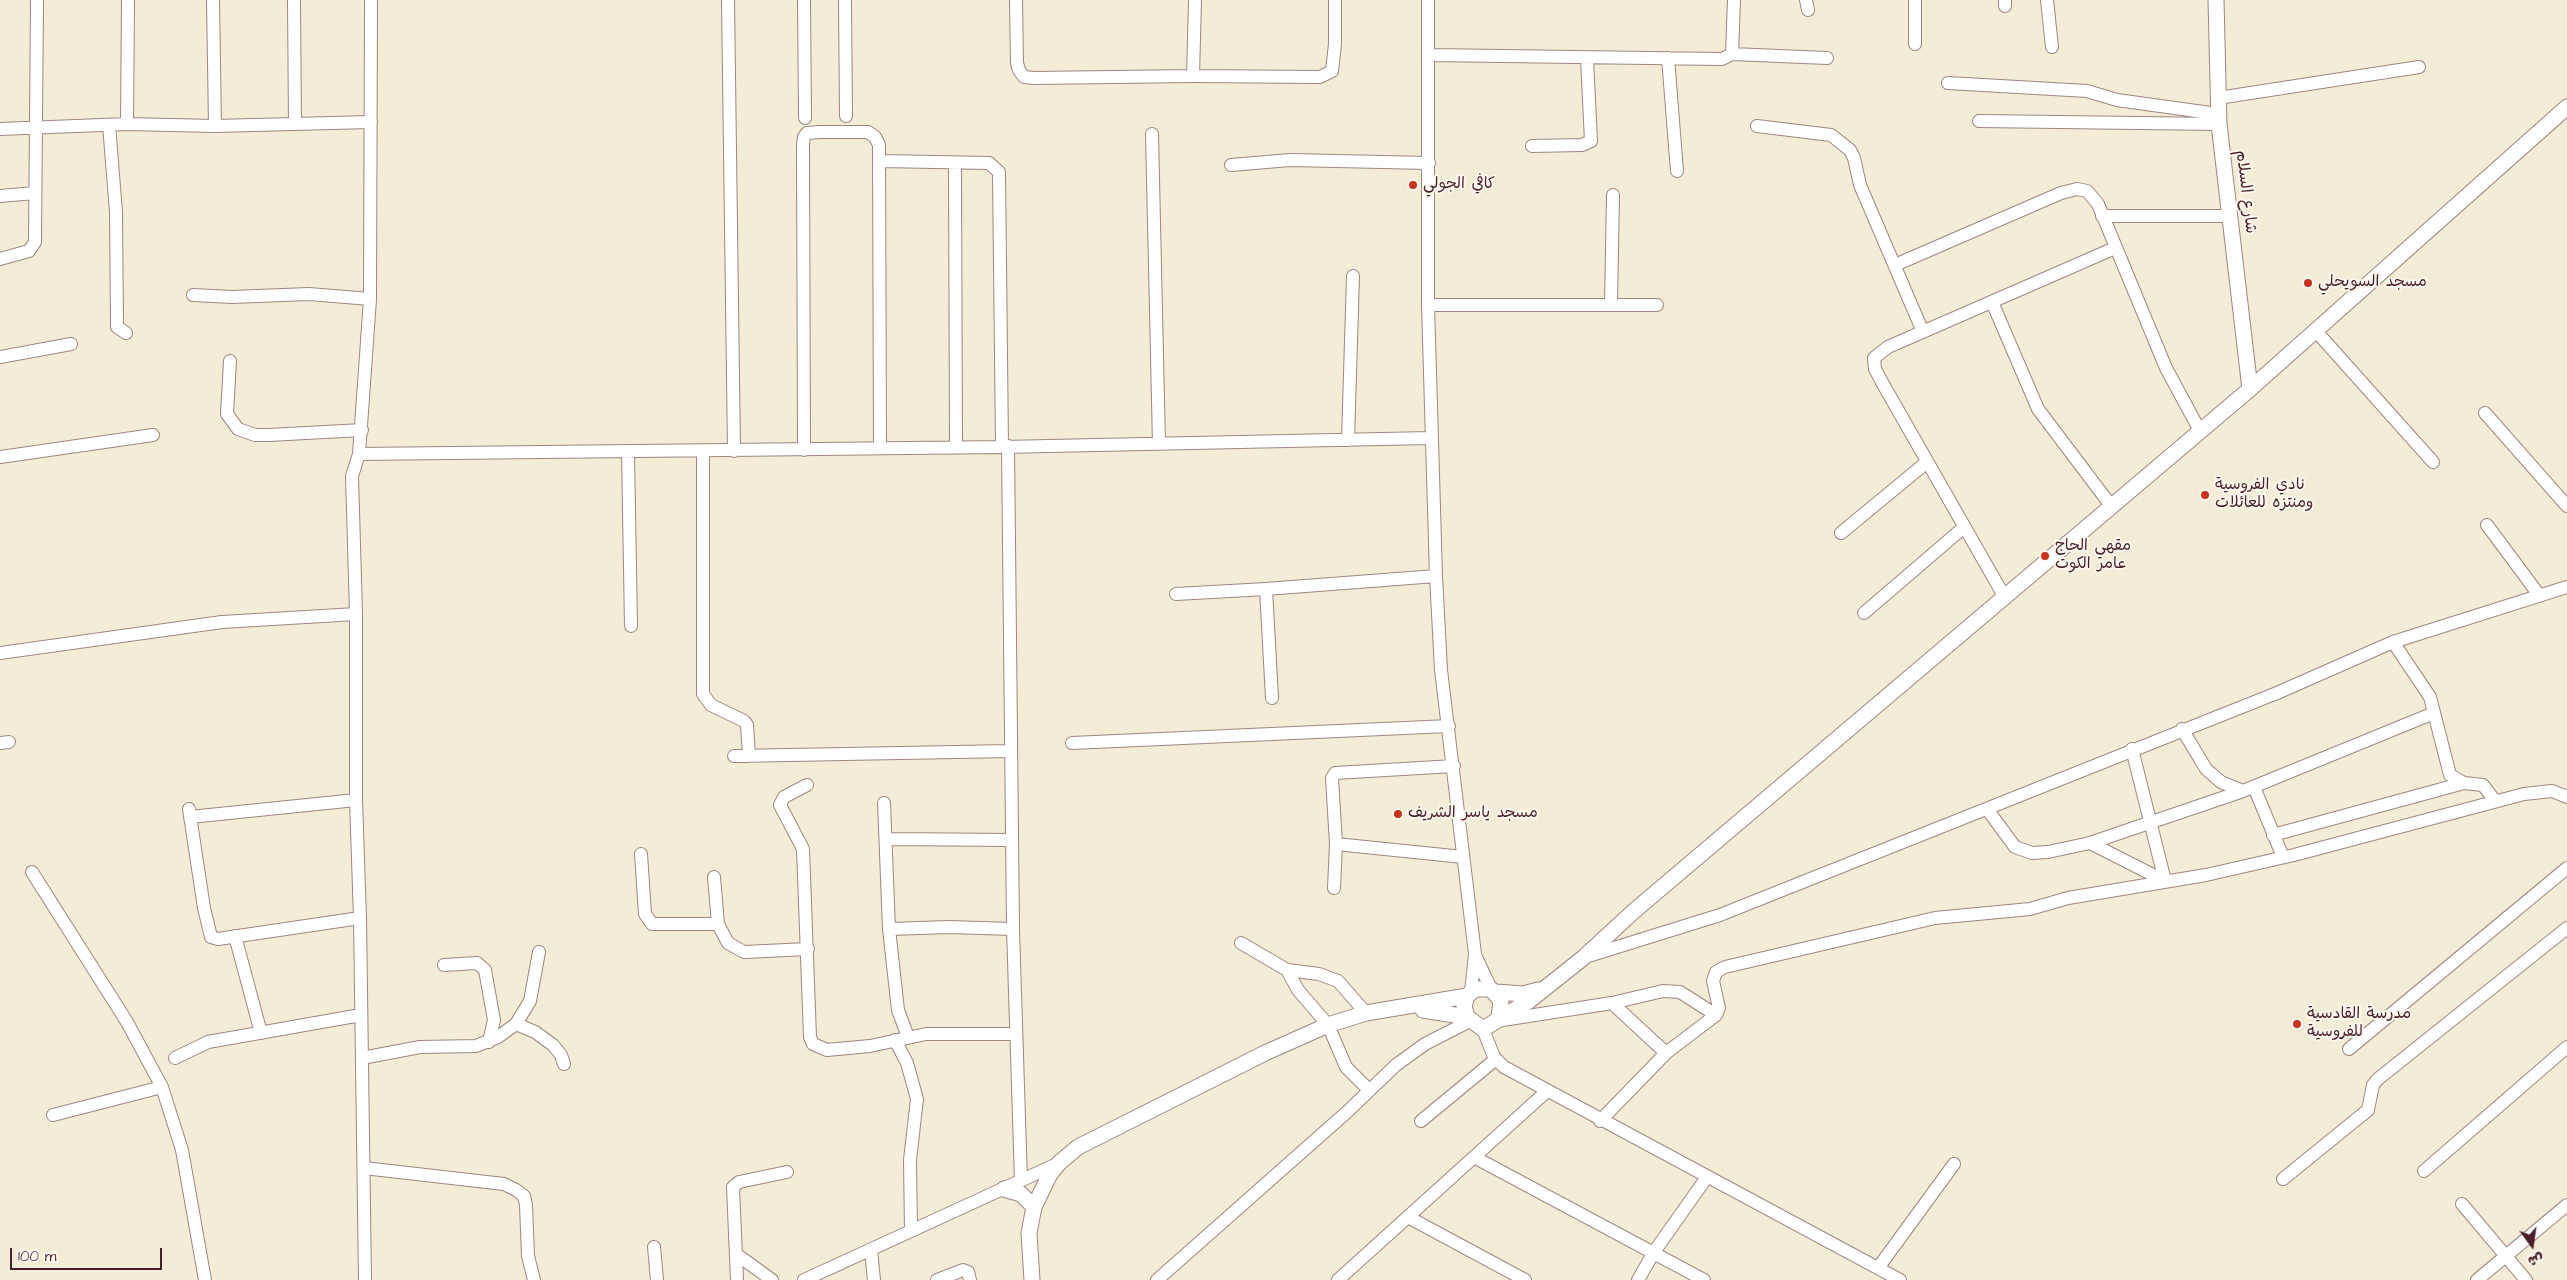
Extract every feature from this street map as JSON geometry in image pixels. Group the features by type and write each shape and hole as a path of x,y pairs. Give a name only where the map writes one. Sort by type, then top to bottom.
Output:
{"main road":[{"name":"شارع السلام","path":"2216,0 2219,119 2250,389"},
{"path":"1399,1009 1441,1011 1483,1021 1529,1000 1583,958 1641,904 2250,389 2567,107"},
{"path":"1032,1280 1029,1245 1034,1207 1044,1185 1059,1163 1078,1147 1132,1118 1265,1053 1328,1025 1366,1014 1469,994 1480,988 1523,994 1547,986"},
{"path":"1483,1021 1502,1007 1493,991"},
{"path":"1469,994 1464,1006 1483,1021"},
{"path":"1004,1189 1021,1194 1034,1207"}],"street":[{"path":"0,259 25,253 34,247 37,0"},
{"path":"127,124 128,0"},
{"path":"214,0 215,126"},
{"path":"294,0 295,124"},
{"path":"365,1280 362,1015 356,800 356,614 352,476 359,454 362,430 370,299 371,0"},
{"path":"728,0 734,450"},
{"path":"804,0 805,118"},
{"path":"846,0 846,116"},
{"path":"1016,0 1017,63 1024,77 1193,76 1308,78 1326,76 1332,70 1335,0"},
{"path":"1193,76 1195,0"},
{"path":"1428,0 1430,438 1441,670 1475,954 1469,994"},
{"path":"1732,54 1734,0"},
{"path":"1915,0 1915,44"},
{"path":"2047,0 2052,47"},
{"path":"1429,55 1722,59 1732,54 1827,58"},
{"path":"1532,146 1582,145 1591,141 1587,58"},
{"path":"1668,58 1677,171"},
{"path":"2218,98 2419,66"},
{"path":"1948,84 2087,91 2116,100 2219,119"},
{"path":"1979,122 2219,119"},
{"path":"0,129 127,124 215,126 371,122"},
{"path":"109,125 116,212 118,327 126,333"},
{"path":"1757,126 1831,135 1850,150 1854,158 1860,185 1923,332"},
{"path":"804,450 804,137 807,133 819,132 872,134 878,141 881,161 880,448"},
{"path":"1152,134 1160,444"},
{"path":"1231,165 1290,160 1429,162"},
{"path":"881,161 989,164 995,166 1000,178 1015,1034 1021,1182"},
{"path":"955,163 956,447"},
{"path":"1895,265 2043,200 2069,191 2082,189 2090,193 2098,204 2114,248 2166,368 2200,431"},
{"path":"0,196 35,193"},
{"path":"1611,305 1613,195"},
{"path":"2102,216 2230,216"},
{"path":"2004,596 1963,528 1883,384 1874,361 1880,352 2114,248"},
{"path":"1348,440 1353,276"},
{"path":"193,295 232,297 309,294 370,299"},
{"path":"1992,302 2038,409 2112,507"},
{"path":"1428,305 1656,305"},
{"path":"2315,330 2433,462"},
{"path":"0,357 71,344"},
{"path":"230,361 227,414 238,429 255,435 362,430"},
{"path":"2485,413 2567,506"},
{"path":"0,457 153,435"},
{"path":"359,454 1005,447 1430,438"},
{"path":"703,451 703,694 711,704 744,721 749,756"},
{"path":"628,452 631,626"},
{"path":"1841,533 1927,462"},
{"path":"2486,525 2540,595"},
{"path":"1864,613 1963,528"},
{"path":"1176,594 1436,576"},
{"path":"1583,958 1720,915 1987,809 2132,748 2277,693 2393,642 2567,587"},
{"path":"1266,589 1272,698"},
{"path":"0,653 222,622 356,614"},
{"path":"2393,642 2430,697 2450,775 2464,783"},
{"path":"1987,809 2015,847 2032,853 2048,852 2090,843 2248,789 2434,713"},
{"path":"1072,743 1448,726"},
{"path":"2182,729 2206,769 2221,782 2248,789 2283,857"},
{"path":"2132,748 2165,881"},
{"path":"734,756 1011,751"},
{"path":"1334,888 1336,844 1332,778 1335,773 1454,766"},
{"path":"2273,835 2464,783 2483,785 2495,800"},
{"path":"807,785 784,798 780,805 803,849 810,1037 813,1044 827,1050 870,1046 908,1037 939,1033 1015,1034"},
{"path":"1600,1120 1666,1053 1716,1015 1719,1008 1713,981 1720,968 1742,961 1936,918 2030,909 2068,898 2206,875 2283,857 2495,800 2541,791 2559,792 2567,797"},
{"path":"356,800 190,814 209,934 218,939 360,918"},
{"path":"884,803 889,930 898,1010 908,1037"},
{"path":"886,839 1012,840"},
{"path":"2090,843 2165,881"},
{"path":"1336,844 1463,858"},
{"path":"641,854 645,914 648,921 658,924 718,924"},
{"path":"2349,1049 2567,868"},
{"path":"32,872 127,1022 162,1087 182,1150 204,1280"},
{"path":"714,877 718,924 728,943 744,952 808,949"},
{"path":"889,930 950,927 1013,929"},
{"path":"2283,1179 2368,1110 2373,1085 2378,1079 2567,928"},
{"path":"235,936 261,1033"},
{"path":"1241,943 1288,970 1319,974 1338,981 1366,1014"},
{"path":"362,1058 420,1047 476,1046 489,1042 516,1024 530,1001 539,952"},
{"path":"1475,954 1493,991"},
{"path":"444,965 477,963 485,970 494,1020 489,1042"},
{"path":"1288,970 1298,990 1328,1025 1346,1066 1369,1090"},
{"path":"1158,1280 1416,1050 1483,1021 1612,1003 1663,991 1680,992 1716,1015"},
{"path":"1612,1003 1666,1053"},
{"path":"175,1058 208,1042 362,1015"},
{"path":"1483,1021 1496,1059 1504,1067 1546,1092 1900,1280"},
{"path":"516,1024 536,1032 553,1044 561,1055 564,1064"},
{"path":"895,1040 907,1063 917,1099 910,1160 912,1230"},
{"path":"2424,1171 2567,1047"},
{"path":"1421,1121 1496,1059"},
{"path":"53,1115 162,1087"},
{"path":"1338,1280 1546,1092"},
{"path":"1474,1157 1704,1280"},
{"path":"804,1280 1059,1163"},
{"path":"1878,1268 1954,1164"},
{"path":"364,1168 504,1184 516,1190 524,1196 526,1205 528,1256 534,1280"},
{"path":"738,1280 732,1187 740,1182 787,1172"},
{"path":"1638,1280 1654,1252 1707,1177"},
{"path":"2462,1204 2526,1280"},
{"path":"2477,1280 2506,1258 2567,1205"},
{"path":"1408,1217 1525,1280"},
{"path":"654,1247 657,1280"},
{"path":"871,1250 874,1280"},
{"path":"736,1254 772,1280"},
{"path":"937,1280 963,1270 968,1272 970,1280"}],"place":[{"name":"كافي الجولي","path":"1413,185"},
{"name":"مسجد السويحلي","path":"2308,283"},
{"name":"نادي الفروسية ومنتزه للعائلات","path":"2205,495"},
{"name":"مقهي الحاج عامر الكوت","path":"2045,556"},
{"name":"مسجد ياسر الشريف","path":"1398,814"},
{"name":"مدرسة القادسية للفروسية","path":"2297,1024"}]}
